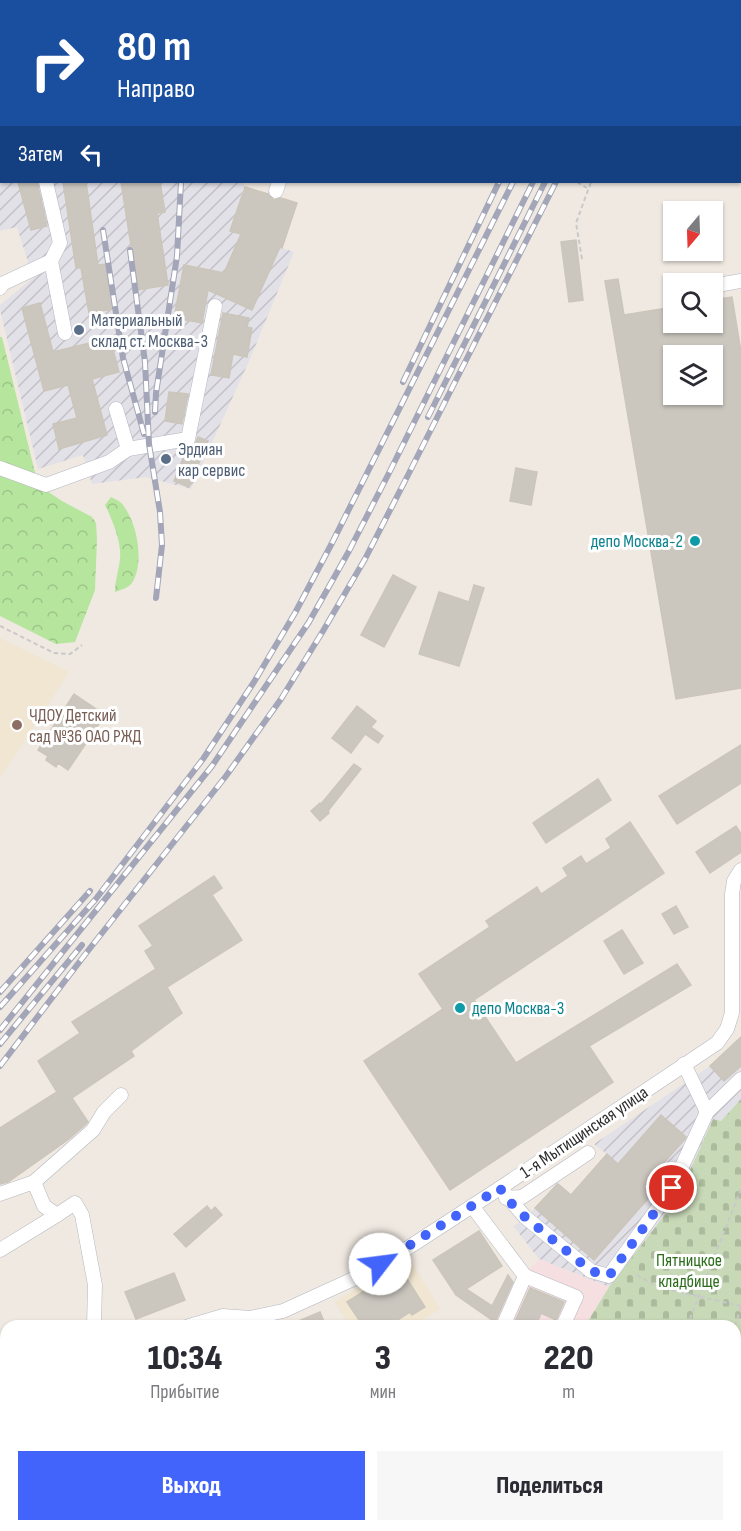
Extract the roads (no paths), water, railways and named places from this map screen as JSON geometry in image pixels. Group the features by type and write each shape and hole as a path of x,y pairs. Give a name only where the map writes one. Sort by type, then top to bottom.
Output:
{"street":[{"path":"46,183 60,243 51,261 65,333"},
{"path":"0,288 2,284 51,261"},
{"path":"723,284 741,281"},
{"path":"0,468 46,485 109,462 128,449 188,439 215,306"},
{"path":"116,409 128,449"},
{"name":"1-я Мытищинская улица","path":"209,1320 223,1316 269,1320 283,1311 360,1276 472,1206 503,1193 717,1042 727,1029 733,1004 732,894 734,881 741,870"},
{"path":"684,1064 707,1112"},
{"path":"503,1193 525,1217 591,1271 609,1276 672,1188 707,1112 741,1079"},
{"path":"0,1194 34,1182 93,1130 104,1112 121,1095"},
{"path":"503,1193 522,1197 588,1153"},
{"path":"34,1182 44,1206 57,1215"},
{"path":"0,1250 75,1203 82,1215 95,1285 94,1320"},
{"path":"472,1206 525,1276 576,1297 566,1320"},
{"path":"506,1320 525,1276"}],"railway":[{"path":"155,412 177,256 181,183"},
{"path":"403,382 499,183"},
{"path":"0,1007 95,900 203,759 254,682 295,613 332,543 512,183"},
{"path":"0,1030 212,766 309,622 390,471 533,183"},
{"path":"428,417 545,183"},
{"path":"0,1066 226,776 281,699 365,559 555,183"},
{"path":"103,230 123,358 144,434"},
{"path":"130,250 145,362 149,444 160,512 162,545 156,598"},
{"path":"0,992 90,891"},
{"path":"0,1044 82,945"}],"place":[{"name":"Материальный склад ст. Москва-3","path":"79,330"},
{"name":"Эрдиан кар сервис","path":"166,459"},
{"name":"депо Москва-2","path":"695,541"},
{"name":"ЧДОУ Детский сад №36 ОАО РЖД","path":"17,725"},
{"name":"депо Москва-3","path":"460,1008"}],"park label":[{"name":"Пятницкое кладбище","path":"689,1270"}]}
